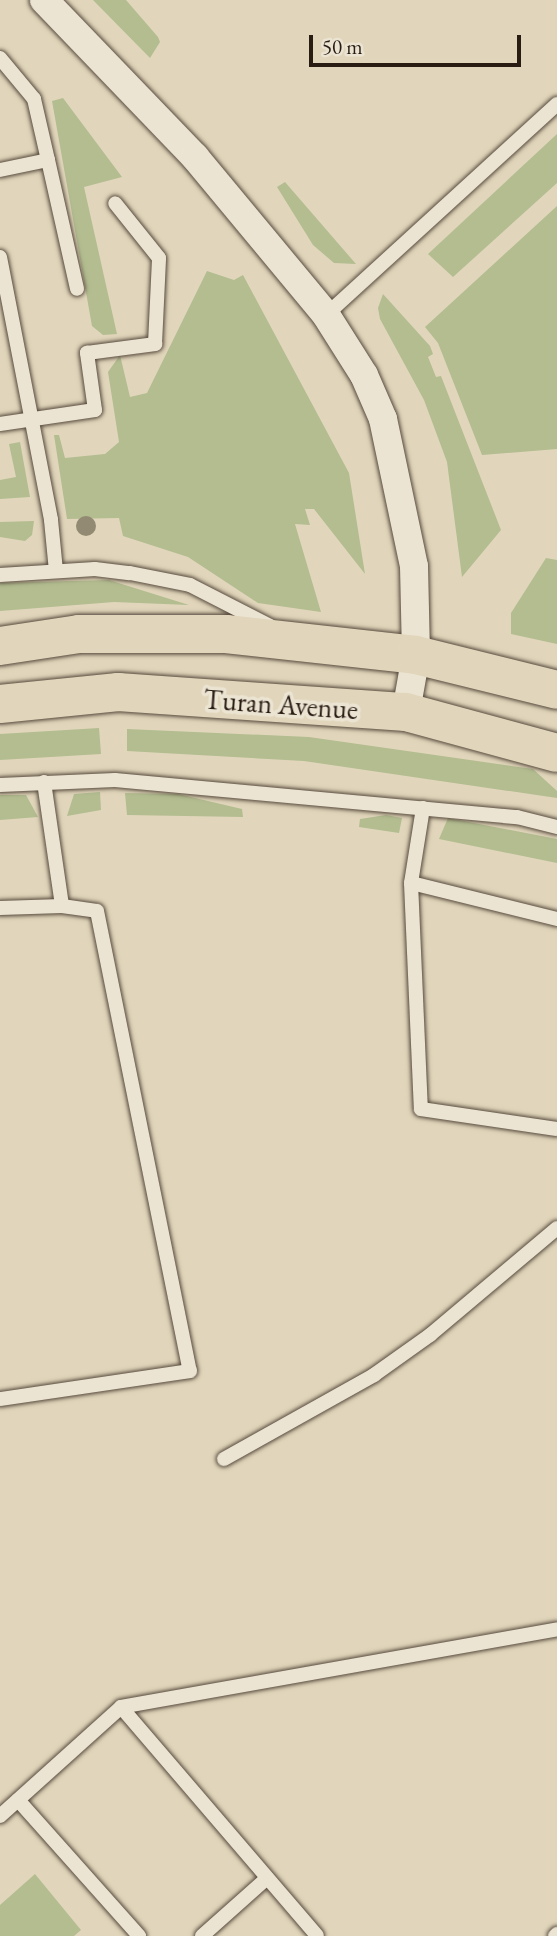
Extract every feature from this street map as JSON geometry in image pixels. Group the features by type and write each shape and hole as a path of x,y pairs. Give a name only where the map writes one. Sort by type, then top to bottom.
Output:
{"main road":[{"path":"0,646 79,634 226,634 416,655 557,690"},
{"name":"Turan Avenue","path":"0,704 118,692 407,712 557,753"}],"street":[{"path":"44,0 195,157 326,315 364,375 383,419 414,566 416,655 407,712"}],"lane":[{"path":"0,58 34,99 77,289"},
{"path":"326,315 557,104"},
{"path":"0,170 48,160"},
{"path":"0,424 95,410 87,353 155,344 159,258 115,202"},
{"path":"0,257 32,420 56,571"},
{"path":"0,575 95,569 190,585 306,644"},
{"path":"0,785 115,780 517,817 557,827"},
{"path":"44,782 62,906"},
{"path":"423,808 411,883 421,1109 557,1129"},
{"path":"411,883 557,919"},
{"path":"0,908 62,906 97,911 190,1371 0,1399"},
{"path":"224,1459 374,1375 430,1335 557,1227"},
{"path":"0,1816 121,1707 557,1629"},
{"path":"121,1707 317,1936"},
{"path":"18,1800 139,1936"},
{"path":"202,1936 267,1878"}],"green space":[{"path":"93,0 126,0 158,37 160,42 150,58"},
{"path":"63,98 122,177 84,187 117,334 103,335 92,326 52,101"},
{"path":"557,134 557,183 453,277 428,254"},
{"path":"285,182 356,264 334,263 313,245 277,187"},
{"path":"557,206 557,449 482,455 438,343 425,327"},
{"path":"207,271 234,280 243,275 349,473 365,574 314,509 305,509 310,525 295,524 321,612 258,603 188,557 123,536 119,518 67,519 54,435 59,435 65,458 105,454 119,442 108,372 120,355 130,397 147,393"},
{"path":"383,294 430,346 433,354 428,357 436,377 441,376 501,530 462,577 447,462 424,400 380,319 378,308"},
{"path":"20,442 30,497 0,499 0,480 16,477 9,444"},
{"path":"34,521 32,535 25,541 0,537 0,522"},
{"path":"546,558 557,560 557,644 511,634 511,613"},
{"path":"109,580 189,605 114,602 0,611 0,583"},
{"path":"99,728 101,754 0,760 0,734"},
{"path":"127,729 309,737 533,769 557,791 557,798 304,761 127,751"},
{"path":"100,792 101,810 67,816 74,794"},
{"path":"125,793 178,794 242,809 243,817 127,815"},
{"path":"0,795 26,795 38,817 0,820"},
{"path":"386,815 402,818 399,833 359,827 360,819"},
{"path":"448,818 557,839 557,863 439,839"},
{"path":"35,1874 81,1930 74,1936 0,1936 0,1905"}]}
